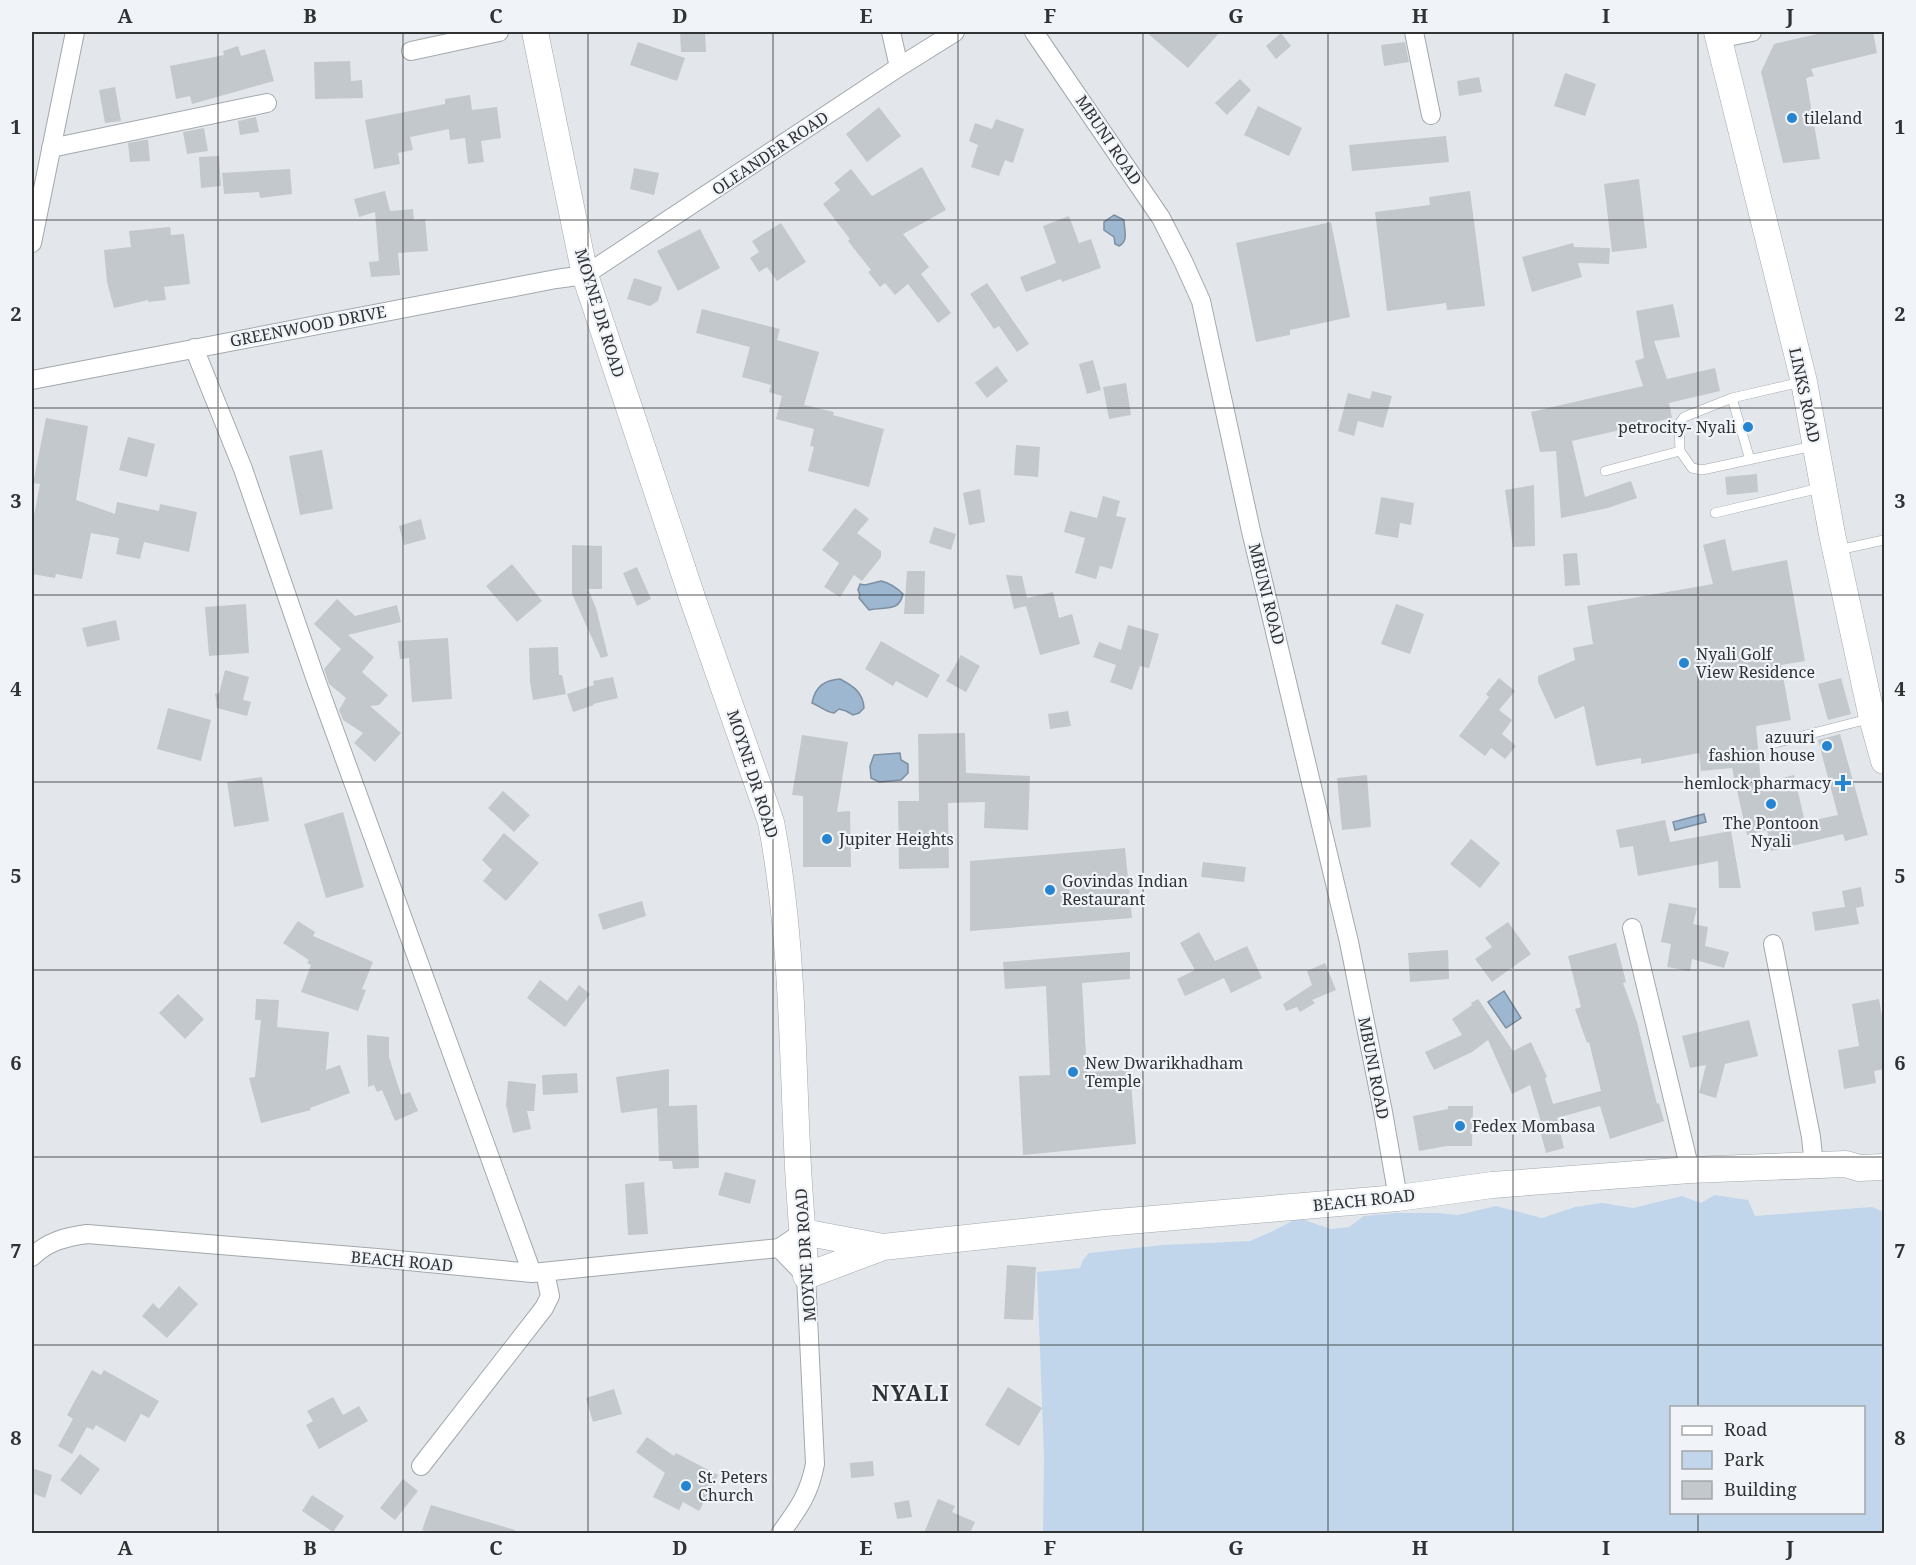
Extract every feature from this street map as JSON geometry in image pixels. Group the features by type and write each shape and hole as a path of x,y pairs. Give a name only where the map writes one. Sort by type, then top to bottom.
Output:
{"main road":[{"name":"MOYNE DR ROAD","path":"535,32 585,275 692,597 771,822 778,855 788,946 806,1276"},
{"name":"LINKS ROAD","path":"1717,35 1803,382 1836,551 1872,718 1884,761"},
{"path":"1846,1164 1861,1153 1884,1150"},
{"name":"BEACH ROAD","path":"806,1276 883,1247 1105,1223 1398,1198 1492,1185 1690,1170 1846,1164"},
{"path":"1846,1164 1859,1168 1884,1167"},
{"path":"800,1191 828,1226 843,1239"},
{"name":"BEACH ROAD","path":"803,1232 883,1247"}],"street":[{"path":"32,243 75,32"},
{"path":"411,51 499,32"},
{"path":"891,32 899,67"},
{"name":"OLEANDER ROAD","path":"585,275 955,32"},
{"name":"MBUNI ROAD","path":"1034,32 1161,218 1201,301 1251,531 1349,942 1398,1198"},
{"path":"1414,32 1431,115"},
{"path":"1717,35 1752,32"},
{"path":"51,148 267,103"},
{"name":"GREENWOOD DRIVE","path":"32,380 585,275"},
{"path":"194,348 243,469 317,683 538,1273 550,1296 544,1308 421,1466"},
{"path":"1632,928 1690,1170"},
{"path":"1773,944 1811,1137 1814,1166"},
{"name":"BEACH ROAD","path":"32,1257 42,1247 62,1238 87,1234 377,1257 538,1273 779,1248 803,1232"},
{"path":"779,1248 806,1276"},
{"name":"MOYNE DR ROAD","path":"780,1533 798,1509 811,1483 815,1464 806,1276"}],"lane":[{"path":"1803,382 1732,398 1684,417 1679,424 1680,451 1692,468 1702,470 1815,445"},
{"path":"1732,398 1750,460"},
{"path":"1605,471 1680,451"},
{"path":"1715,513 1823,487"},
{"path":"1836,551 1884,540"},
{"path":"1775,743 1872,718"}],"green space":[{"path":"1714,1195 1748,1200 1755,1216 1872,1207 1884,1212 1884,1533 1043,1533 1044,1457 1037,1272 1080,1268 1089,1253 1163,1245 1250,1241 1298,1218 1331,1229 1349,1227 1364,1216 1397,1213 1458,1215 1496,1206 1542,1218 1575,1207 1602,1203 1633,1208 1682,1196 1701,1203"}],"shaded area":[{"path":"1114,215 1124,220 1125,238 1119,246 1115,244 1114,237 1104,230 1104,222"},
{"path":"881,581 890,584 903,594 901,600 890,608 869,610 859,598 860,584"},
{"path":"840,679 853,687 862,698 864,708 859,713 853,715 839,709 834,713 812,703 821,685"},
{"path":"900,753 901,760 908,764 908,773 901,780 879,782 871,778 870,766 874,755"},
{"path":"1704,814 1706,822 1675,830 1673,822"},
{"path":"1504,991 1521,1018 1506,1028 1488,1002"}],"building":[{"path":"680,32 705,32 706,52 681,52"},
{"path":"1146,32 1220,32 1188,68"},
{"name":"tileland","path":"1826,32 1873,32 1877,53 1811,69 1814,76 1806,78 1820,159 1783,163 1761,72 1774,44"},
{"path":"1281,33 1291,46 1276,59 1266,46"},
{"path":"638,42 685,58 677,81 630,65"},
{"path":"1405,42 1409,62 1384,66 1381,45"},
{"path":"238,46 241,56 265,49 274,81 192,104 190,96 176,99 170,66 224,55 223,51"},
{"path":"350,61 351,81 362,80 363,98 315,99 314,62"},
{"path":"1565,73 1596,84 1585,116 1554,106"},
{"path":"1479,77 1482,92 1459,96 1457,81"},
{"path":"1240,79 1251,90 1227,115 1215,103"},
{"path":"115,87 121,121 105,123 99,90"},
{"path":"470,95 472,110 497,107 501,138 481,141 484,162 468,164 465,138 450,140 449,129 410,137 413,150 398,153 400,164 374,169 365,120 445,104 445,99"},
{"path":"1258,106 1302,128 1289,156 1244,135"},
{"path":"879,107 901,136 867,162 846,134"},
{"path":"256,117 259,132 240,135 238,121"},
{"path":"996,119 1024,129 1013,163 1005,160 999,176 971,167 978,145 969,141 975,123 992,129"},
{"path":"204,128 208,151 187,154 183,132"},
{"path":"1446,136 1449,162 1352,171 1349,145"},
{"path":"148,140 150,161 130,162 128,143"},
{"path":"219,156 221,186 201,188 199,157"},
{"path":"922,167 946,210 903,234 929,267 921,274 951,313 938,323 908,284 895,295 885,283 880,287 868,272 871,270 848,241 850,239 823,204 840,190 834,183 851,169 872,196"},
{"path":"634,168 659,173 654,195 630,189"},
{"path":"290,169 292,194 260,198 259,192 224,194 222,173"},
{"path":"1639,179 1647,248 1612,252 1604,184"},
{"path":"385,191 390,211 413,209 414,220 425,219 428,251 398,253 400,275 371,277 369,262 379,261 375,212 359,217 354,199"},
{"path":"1470,191 1485,306 1447,310 1446,303 1387,311 1375,212 1430,205 1429,197"},
{"path":"1069,216 1079,243 1091,239 1101,268 1026,292 1020,277 1056,263 1043,226"},
{"path":"1331,222 1350,317 1290,330 1290,335 1256,342 1236,243"},
{"path":"781,223 806,262 777,281 767,267 759,272 750,258 759,252 752,241"},
{"path":"170,227 171,235 184,234 190,284 164,287 166,300 148,302 148,300 114,308 107,282 104,250 131,247 129,231"},
{"path":"700,229 720,268 678,291 657,251"},
{"path":"1573,243 1574,247 1610,248 1609,264 1578,263 1582,277 1532,292 1522,257"},
{"path":"634,278 662,287 658,301 650,306 627,299"},
{"path":"987,283 1029,344 1017,352 999,326 994,329 970,294"},
{"path":"1673,304 1680,337 1654,341 1667,379 1715,368 1720,391 1669,403 1672,418 1572,441 1585,497 1631,481 1637,498 1608,508 1561,518 1556,451 1540,452 1531,412 1643,386 1635,361 1644,358 1636,311"},
{"path":"702,309 780,329 777,340 819,352 804,405 834,412 833,415 884,429 869,487 808,471 814,447 810,446 814,429 776,419 782,396 769,392 771,385 742,377 750,347 696,333"},
{"path":"1093,360 1101,390 1087,394 1079,364"},
{"path":"997,366 1008,381 987,398 975,383"},
{"path":"1126,383 1131,415 1109,419 1103,387"},
{"path":"1372,391 1392,396 1383,428 1358,421 1354,436 1338,431 1348,393 1370,399"},
{"path":"46,418 88,426 76,500 115,514 117,502 159,511 160,504 197,512 189,552 144,542 140,559 116,554 119,538 91,533 82,579 56,574 55,578 32,574 32,526 40,484 33,483"},
{"path":"128,437 155,444 147,477 119,470"},
{"path":"1016,445 1040,447 1038,477 1014,475"},
{"path":"322,450 333,509 300,515 289,456"},
{"path":"1757,474 1758,492 1727,495 1725,477"},
{"path":"1534,485 1535,546 1513,547 1505,490"},
{"path":"980,489 985,522 969,525 963,493"},
{"path":"1103,496 1120,501 1116,516 1126,518 1112,569 1100,566 1096,579 1075,573 1085,538 1064,532 1070,511 1097,518"},
{"path":"1381,497 1414,503 1411,525 1400,523 1398,538 1375,534"},
{"path":"855,508 869,519 857,533 881,551 881,557 862,581 854,575 840,597 824,587 839,563 822,550"},
{"path":"421,519 426,539 404,545 399,526"},
{"path":"934,527 956,534 951,550 929,543"},
{"name":"Nyali Golf View Residence","path":"1725,539 1732,571 1787,560 1805,661 1781,665 1791,720 1756,726 1761,783 1794,775 1805,822 1838,815 1818,740 1840,734 1868,835 1845,841 1843,834 1771,851 1767,830 1747,835 1732,768 1701,771 1699,753 1641,764 1641,758 1596,766 1584,706 1555,719 1538,682 1538,676 1575,660 1573,648 1593,644 1587,606 1713,584 1703,545"},
{"path":"572,545 602,546 602,589 588,589 596,608 608,656 601,658 572,594"},
{"path":"1577,553 1580,585 1565,586 1563,554"},
{"path":"512,564 542,601 517,622 486,586"},
{"path":"637,567 651,599 637,606 623,573"},
{"path":"907,571 925,571 924,614 904,614"},
{"path":"1006,575 1022,576 1027,598 1053,592 1059,618 1072,614 1080,644 1040,655 1026,606 1014,609"},
{"path":"337,599 355,616 397,605 401,622 348,635 374,657 362,672 388,695 379,705 370,706 401,733 375,762 354,743 363,733 343,720 339,710 346,698 329,684 324,669 341,649 314,624"},
{"path":"246,604 249,653 209,656 205,607"},
{"path":"1396,604 1424,614 1410,654 1381,644"},
{"path":"116,620 120,640 87,647 82,628"},
{"path":"1128,625 1159,634 1149,668 1140,666 1132,690 1110,682 1116,665 1093,657 1099,642 1121,650"},
{"path":"448,638 452,699 412,702 409,658 400,659 398,641"},
{"path":"881,641 940,675 927,698 896,681 893,686 865,669"},
{"path":"558,647 559,675 562,675 566,694 533,700 529,648"},
{"path":"961,655 980,666 966,692 946,681"},
{"path":"225,670 249,677 243,700 251,702 247,716 217,708 215,693 219,694"},
{"path":"613,677 618,698 573,712 567,694 594,685 593,681"},
{"path":"1499,678 1515,691 1499,710 1512,720 1502,734 1516,746 1505,759 1491,748 1485,756 1459,736 1489,697 1486,694"},
{"path":"1841,678 1851,714 1828,720 1818,684"},
{"path":"168,708 211,720 201,761 157,749"},
{"path":"1068,711 1071,726 1050,729 1048,714"},
{"path":"965,733 966,773 1030,776 1028,830 984,828 985,802 948,803 949,868 899,869 898,801 919,801 918,734"},
{"path":"802,735 848,742 837,812 850,811 851,867 803,867 803,796 792,795"},
{"path":"1367,775 1371,827 1342,830 1337,778"},
{"path":"262,777 269,821 234,827 227,782"},
{"path":"503,791 530,815 514,832 488,808"},
{"path":"343,812 364,887 326,898 304,824"},
{"path":"1665,820 1670,842 1731,831 1741,888 1719,888 1718,861 1638,876 1633,846 1620,848 1616,830"},
{"path":"504,833 539,863 506,901 483,881 492,870 482,860"},
{"path":"1471,839 1500,863 1480,888 1450,864"},
{"name":"Govindas Indian Restaurant","path":"1125,848 1132,918 970,931 970,861"},
{"path":"1203,862 1246,867 1244,882 1201,877"},
{"path":"1861,887 1864,906 1856,908 1859,924 1815,931 1812,912 1845,907 1842,891"},
{"path":"642,901 646,916 603,930 598,914"},
{"path":"1669,903 1697,908 1693,924 1708,927 1705,946 1729,952 1724,968 1692,959 1690,971 1667,967 1671,944 1661,942"},
{"path":"298,921 315,932 313,936 373,962 362,989 366,990 358,1011 301,992 311,965 307,963 309,960 283,943"},
{"path":"1508,922 1531,954 1492,982 1475,959 1492,947 1485,938"},
{"path":"1199,932 1215,961 1247,946 1262,978 1231,993 1224,978 1185,996 1177,979 1195,970 1180,943"},
{"path":"1616,943 1626,982 1623,983 1637,1022 1657,1104 1659,1103 1664,1121 1610,1139 1600,1106 1557,1118 1564,1148 1546,1153 1538,1123 1541,1122 1530,1085 1512,1094 1488,1040 1472,1052 1434,1070 1425,1052 1462,1035 1452,1019 1478,999 1513,1051 1531,1042 1547,1077 1545,1078 1553,1104 1601,1091 1589,1042 1587,1043 1575,1009 1581,1007 1568,956"},
{"path":"1448,950 1449,979 1410,982 1408,953"},
{"path":"1130,952 1130,979 1082,983 1087,1072 1130,1070 1136,1144 1023,1155 1019,1076 1050,1075 1046,986 1005,989 1003,962"},
{"path":"1325,963 1336,990 1312,1000 1315,1003 1300,1012 1297,1007 1286,1011 1283,1004 1312,985 1307,971"},
{"path":"540,980 567,1001 579,985 590,994 565,1027 527,998"},
{"path":"178,994 204,1019 185,1039 159,1013"},
{"path":"256,999 279,1000 277,1027 329,1032 326,1070 340,1065 350,1093 310,1108 311,1110 261,1123 249,1078 255,1077 261,1020 255,1020"},
{"path":"1879,999 1882,1016 1884,1016 1884,1069 1874,1071 1876,1083 1844,1089 1838,1050 1859,1046 1852,1004"},
{"path":"1749,1020 1758,1056 1725,1064 1716,1098 1699,1093 1706,1065 1690,1068 1682,1036"},
{"path":"367,1035 389,1037 389,1057 401,1095 410,1092 418,1111 395,1121 382,1090 377,1092 374,1085 368,1087"},
{"path":"669,1069 669,1106 697,1105 699,1168 673,1169 672,1161 659,1161 657,1108 621,1113 616,1077"},
{"path":"577,1073 578,1093 543,1095 542,1075"},
{"path":"508,1081 536,1084 534,1111 527,1111 531,1129 513,1133 506,1105"},
{"path":"1448,1106 1473,1106 1472,1146 1447,1146 1419,1151 1413,1116 1448,1109"},
{"path":"725,1172 756,1180 750,1204 718,1195"},
{"path":"644,1182 648,1234 628,1235 625,1184"},
{"path":"1007,1265 1036,1267 1033,1320 1004,1319"},
{"path":"179,1286 198,1304 167,1338 142,1316 153,1303 159,1309"},
{"path":"92,1370 101,1375 104,1370 159,1401 149,1418 141,1414 125,1442 96,1425 93,1430 87,1427 72,1454 58,1446 73,1419 67,1415"},
{"path":"1008,1387 1042,1408 1019,1446 985,1425"},
{"path":"614,1389 622,1414 593,1422 586,1398"},
{"path":"333,1397 343,1415 359,1406 368,1421 319,1449 306,1425 313,1421 307,1411"},
{"name":"St. Peters Church","path":"647,1437 674,1456 676,1453 718,1475 699,1511 683,1502 679,1510 653,1497 665,1473 636,1452"},
{"path":"80,1454 100,1469 81,1495 60,1480"},
{"path":"873,1461 874,1476 851,1478 850,1463"},
{"path":"32,1468 52,1475 45,1498 32,1493"},
{"path":"403,1479 418,1491 395,1520 380,1508"},
{"path":"312,1495 344,1516 333,1532 302,1511"},
{"path":"938,1499 955,1506 952,1512 975,1522 970,1533 924,1533"},
{"path":"909,1500 912,1517 897,1519 894,1503"},
{"path":"431,1505 515,1530 514,1533 433,1533 422,1530"}],"place":[{"name":"tileland","path":"1792,118"},
{"name":"petrocity- Nyali","path":"1748,427"},
{"name":"Nyali Golf View Residence","path":"1684,663"},
{"name":"azuuri fashion house","path":"1827,746"},
{"name":"hemlock pharmacy","path":"1843,783"},
{"name":"The Pontoon Nyali","path":"1771,804"},
{"name":"Jupiter Heights","path":"827,839"},
{"name":"Govindas Indian Restaurant","path":"1050,890"},
{"name":"New Dwarikhadham Temple","path":"1073,1072"},
{"name":"Fedex Mombasa","path":"1460,1126"},
{"name":"St. Peters Church","path":"686,1486"}],"district":[{"name":"NYALI","path":"911,1392"}]}
